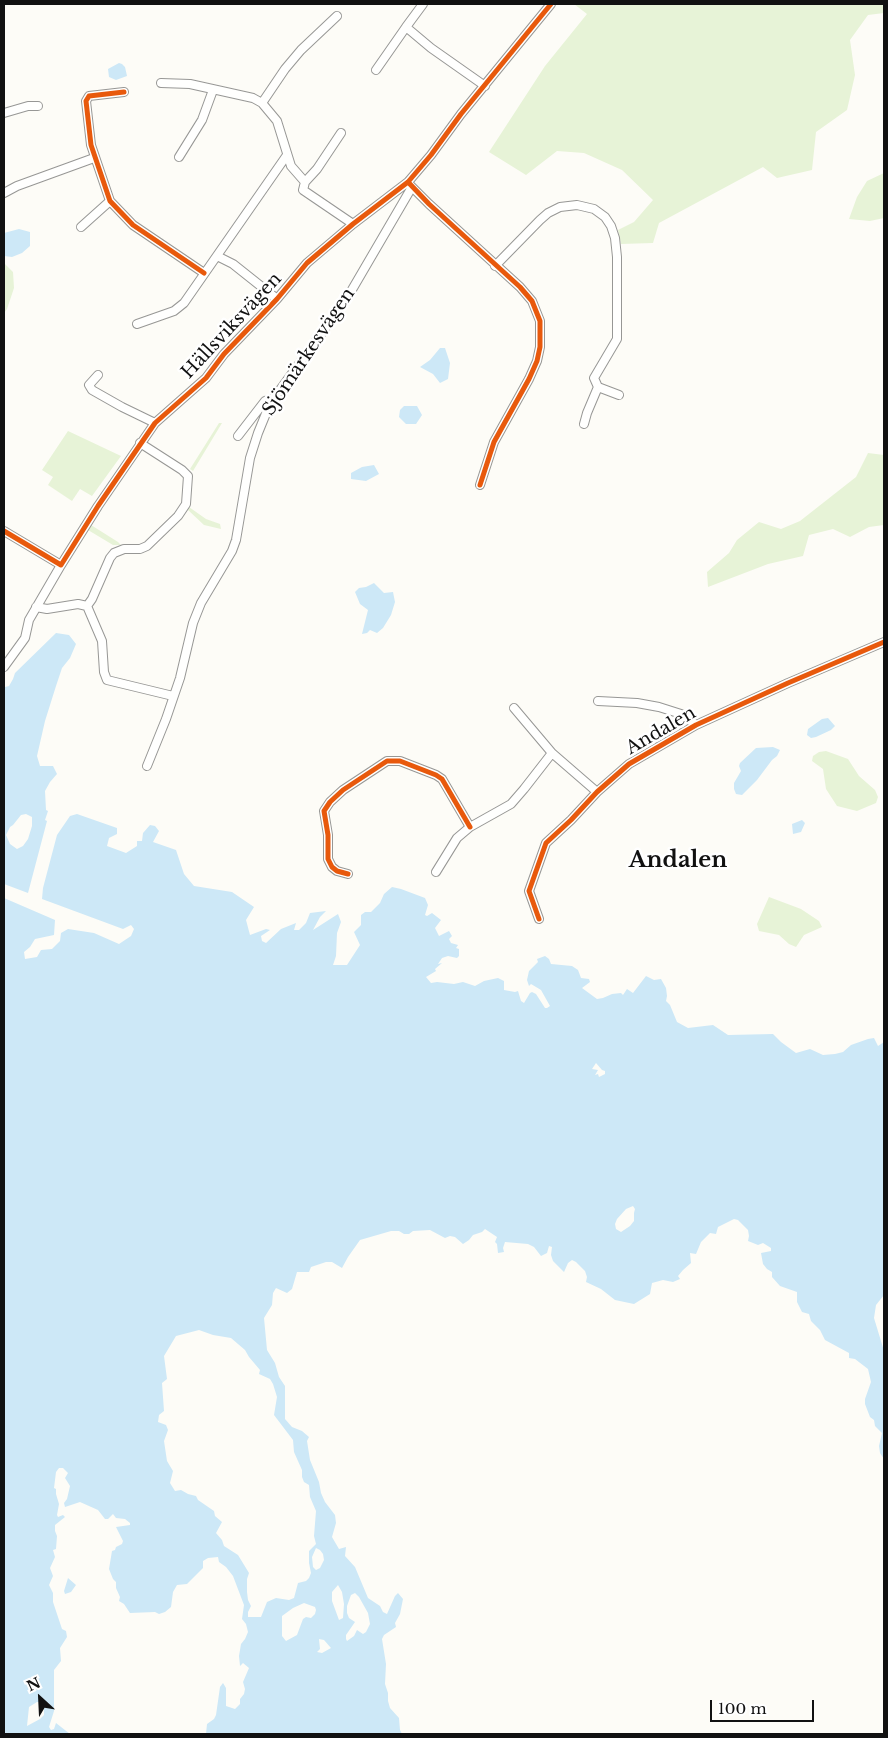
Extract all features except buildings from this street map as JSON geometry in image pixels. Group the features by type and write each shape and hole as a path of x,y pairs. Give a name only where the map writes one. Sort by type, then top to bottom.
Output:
{"street":[{"path":"376,70 423,4"},
{"name":"Hällsviksvägen","path":"4,667 25,638 29,620 36,607 98,506 155,423 206,378 224,354 277,299 307,263 352,224 410,185 461,114 550,4"},
{"path":"262,103 284,69 337,16"},
{"path":"406,27 484,86"},
{"path":"161,83 190,84 253,98 262,103 277,121 291,166 305,182"},
{"path":"179,157 202,120 213,90"},
{"path":"124,92 89,96 86,101 94,158 110,201 133,225 204,273"},
{"path":"4,113 28,106 38,106"},
{"path":"341,133 317,170 305,182 303,190 352,224"},
{"path":"137,324 179,308 218,256 287,155"},
{"path":"4,192 94,158"},
{"path":"410,185 520,287 532,302 541,326 537,361 494,442 480,485"},
{"name":"Sjömärkesvägen","path":"147,766 180,678 193,623 200,603 232,551 236,540 252,448 260,426 274,398 346,300 410,185"},
{"path":"81,228 110,201"},
{"path":"496,266 540,220 553,210 571,205 582,206 600,211 605,216 614,232 616,247 618,331 617,341 594,378 598,387 619,395"},
{"path":"218,256 233,264 277,299"},
{"path":"98,375 89,386 92,390 155,423"},
{"path":"584,424 598,387"},
{"path":"238,436 265,401 274,398"},
{"path":"86,606 92,599 110,558 124,549 140,549 147,546 178,516 186,504 188,476 140,443"},
{"path":"4,531 62,566"},
{"path":"36,607 47,609 78,604 86,606"},
{"path":"86,606 102,641 104,672 107,680 173,696"},
{"name":"Andalen","path":"538,919 529,891 546,843 597,792 629,764 696,725 884,642"},
{"name":"Andalen","path":"598,701 637,703 659,707 681,714 696,725"},
{"path":"514,708 552,752 597,792"},
{"path":"436,872 457,838 470,827 510,804 552,752"},
{"path":"348,874 337,871 332,867 328,859 328,835 324,811 330,802 343,790 387,761 400,761 442,779 470,827"}],"green space":[{"path":"574,4 884,4 884,13 868,15 850,40 855,75 847,110 816,132 812,170 777,178 763,167 659,223 653,243 621,244 618,230 634,222 653,200 622,170 584,153 557,151 526,175 489,152 545,66 587,14"},
{"path":"884,173 884,218 870,221 849,219 857,197 867,181"},
{"path":"4,263 13,272 14,288 4,313"},
{"path":"219,423 222,423 193,471 190,469"},
{"path":"68,431 121,456 92,496 80,489 72,501 48,485 53,477 42,470"},
{"path":"868,453 884,455 884,525 869,527 850,537 833,529 809,535 803,556 768,564 708,587 707,572 729,553 737,540 759,522 781,529 800,521 856,477"},
{"path":"189,507 206,519 220,524 221,529 204,525 188,510"},
{"path":"91,525 121,545 113,545 88,530"},
{"path":"826,751 848,759 859,776 875,790 878,797 876,803 857,811 837,806 826,789 823,769 812,761 813,756 819,752"},
{"path":"769,897 801,909 819,921 822,927 804,935 796,947 789,944 779,935 759,931 757,924"}],"water":[{"path":"119,63 125,67 127,76 116,80 109,77 108,69"},
{"path":"19,229 30,232 30,246 22,253 12,257 4,256 4,233"},
{"path":"440,348 445,348 450,363 448,379 440,383 433,374 420,367 430,360"},
{"path":"404,406 417,406 422,415 416,424 406,424 399,417 400,410"},
{"path":"374,465 379,474 366,481 351,479 351,473 362,467"},
{"path":"374,583 384,593 393,592 395,602 391,615 383,628 377,633 370,630 362,634 368,610 360,604 355,592 359,588"},
{"path":"56,633 69,635 76,644 70,658 62,668 45,721 37,756 40,766 53,766 57,774 45,791 46,810 48,811 45,820 47,821 28,893 4,884 4,692 5,687 9,686 15,673","holes":["26,814 32,817 32,826 28,839 23,846 17,849 10,844 6,835 10,827 21,815"]},
{"path":"828,718 835,726 831,730 816,737 811,738 807,735 808,729 822,719"},
{"path":"773,747 780,750 777,756 742,795 736,794 734,783 741,771 740,763 756,748"},
{"path":"77,814 117,828 117,834 109,838 107,846 126,853 137,846 137,841 142,841 143,833 150,825 155,826 159,831 153,842 176,850 184,874 194,886 232,892 254,907 246,920 250,935 266,929 270,930 261,936 262,941 266,943 281,929 296,923 294,930 299,930 306,923 310,913 326,911 320,917 313,930 338,914 341,922 337,933 336,956 333,965 347,965 360,945 354,932 361,925 361,915 365,912 371,912 380,903 384,894 392,887 425,898 428,905 425,915 427,916 432,913 441,920 435,928 439,936 449,931 452,936 449,939 451,943 458,945 456,948 459,949 459,956 457,958 448,956 442,958 438,964 442,963 435,969 436,971 426,977 431,983 454,984 463,982 475,986 484,981 498,978 504,981 504,990 518,991 521,1001 524,1003 532,992 536,994 545,1008 547,1008 550,1006 541,990 531,984 529,986 527,980 529,971 538,962 537,959 545,956 551,964 572,966 578,970 581,978 589,979 590,982 582,988 597,999 612,994 621,993 623,995 627,989 633,993 646,976 654,980 661,979 666,988 666,1001 670,1005 677,1022 688,1028 713,1025 728,1035 773,1034 796,1053 810,1049 823,1055 843,1052 851,1045 868,1039 874,1038 878,1046 884,1042 884,1295 876,1305 874,1318 884,1351 884,1459 880,1453 879,1446 882,1433 875,1426 874,1420 870,1417 865,1404 871,1382 868,1369 855,1359 849,1358 849,1353 825,1340 820,1330 811,1321 809,1314 802,1312 797,1302 797,1292 780,1286 772,1277 772,1272 763,1264 761,1253 771,1251 771,1248 763,1243 758,1245 748,1241 748,1230 738,1220 734,1219 718,1227 716,1234 710,1233 701,1242 696,1254 690,1253 691,1263 678,1276 680,1279 673,1282 663,1280 652,1283 650,1294 634,1304 615,1300 601,1289 586,1282 585,1271 572,1260 568,1263 564,1272 553,1261 551,1255 552,1247 549,1246 547,1253 541,1256 534,1247 528,1244 505,1242 504,1252 498,1253 495,1242 497,1237 485,1229 473,1235 463,1244 455,1237 445,1238 430,1230 413,1231 409,1234 391,1231 360,1240 342,1268 332,1262 326,1262 311,1267 309,1272 297,1272 292,1289 287,1293 276,1288 273,1293 272,1305 264,1318 267,1350 285,1386 285,1419 292,1427 302,1431 309,1437 307,1441 310,1460 319,1482 321,1493 335,1515 336,1523 332,1537 339,1549 346,1547 345,1556 355,1567 368,1598 380,1606 383,1612 387,1614 398,1593 403,1599 400,1614 395,1623 396,1627 384,1635 382,1639 386,1664 385,1684 388,1701 390,1708 399,1718 402,1734 206,1734 207,1724 216,1715 220,1687 223,1683 226,1688 226,1706 235,1709 240,1704 240,1699 244,1694 243,1682 249,1668 243,1663 240,1666 241,1644 248,1632 246,1624 242,1619 244,1605 233,1576 219,1562 218,1557 208,1558 203,1561 203,1568 187,1584 177,1585 173,1592 171,1607 165,1612 159,1614 155,1612 130,1613 124,1604 119,1601 120,1597 116,1588 116,1582 109,1569 112,1551 122,1544 123,1541 116,1527 130,1525 130,1523 125,1519 116,1518 113,1514 108,1519 105,1519 98,1510 80,1502 65,1507 64,1503 70,1486 65,1478 68,1473 63,1468 59,1468 56,1472 54,1488 56,1489 59,1504 57,1515 58,1517 63,1515 65,1517 55,1525 57,1536 56,1549 53,1550 55,1557 50,1568 53,1576 49,1585 53,1593 53,1602 62,1629 66,1631 67,1637 60,1648 61,1661 54,1670 54,1711 49,1727 51,1730 54,1729 56,1723 70,1734 4,1734 4,898 55,920 54,935 35,939 24,952 25,959 37,957 41,950 52,949 60,941 61,933 68,929 94,933 119,944 131,936 134,929 131,925 123,929 42,899 43,888 57,835 70,816","holes":["596,1063 605,1071 605,1074 599,1077 598,1074 595,1075 598,1070 592,1069","633,1206 635,1209 634,1221 630,1226 621,1232 616,1229 617,1219 626,1209","199,1330 231,1338 245,1350 260,1370 259,1374 270,1379 273,1384 277,1397 274,1415 293,1440 294,1452 302,1470 302,1477 304,1482 309,1485 310,1497 316,1511 314,1536 316,1544 309,1551 311,1573 309,1578 298,1583 294,1598 289,1600 276,1598 267,1602 261,1617 248,1617 251,1606 247,1592 249,1573 238,1555 224,1546 216,1533 222,1522 215,1516 214,1511 198,1500 196,1496 181,1490 175,1491 170,1483 173,1471 167,1461 164,1441 168,1430 166,1425 158,1422 159,1415 164,1411 162,1383 167,1379 164,1356 176,1336","316,1548 323,1554 324,1560 320,1568 316,1570 313,1567 312,1557","338,1585 342,1592 344,1604 343,1618 339,1620 332,1601 332,1592","355,1593 368,1613 370,1624 366,1632 363,1634 357,1630 354,1636 347,1641 346,1635 355,1622 349,1618 347,1606 351,1595","304,1603 315,1607 316,1610 311,1618 306,1617 303,1619 297,1635 286,1641 282,1636 282,1616","319,1639 324,1640 331,1648 322,1653 317,1652 320,1649","37,1702 41,1702 44,1707 44,1715 27,1726 29,1707"]},
{"path":"802,820 805,823 801,832 793,834 792,824"},
{"path":"68,1578 76,1585 71,1592 65,1594 64,1591"}],"cycle path":[{"path":"4,531 61,565 98,506 155,423 206,378 224,354 277,299 307,263 353,224 408,182 551,4"},
{"path":"124,92 89,96 86,101 91,145 110,201 133,225 204,273"},
{"path":"408,182 429,204 520,287 532,301 540,321 540,347 537,361 494,442 480,485"},
{"path":"539,919 529,891 546,843 597,792 629,764 696,725 884,642"},
{"path":"348,874 337,871 332,867 328,859 328,835 324,811 330,802 343,790 387,761 400,761 442,779 470,827"}],"district":[{"name":"Andalen","path":"678,861"}]}
